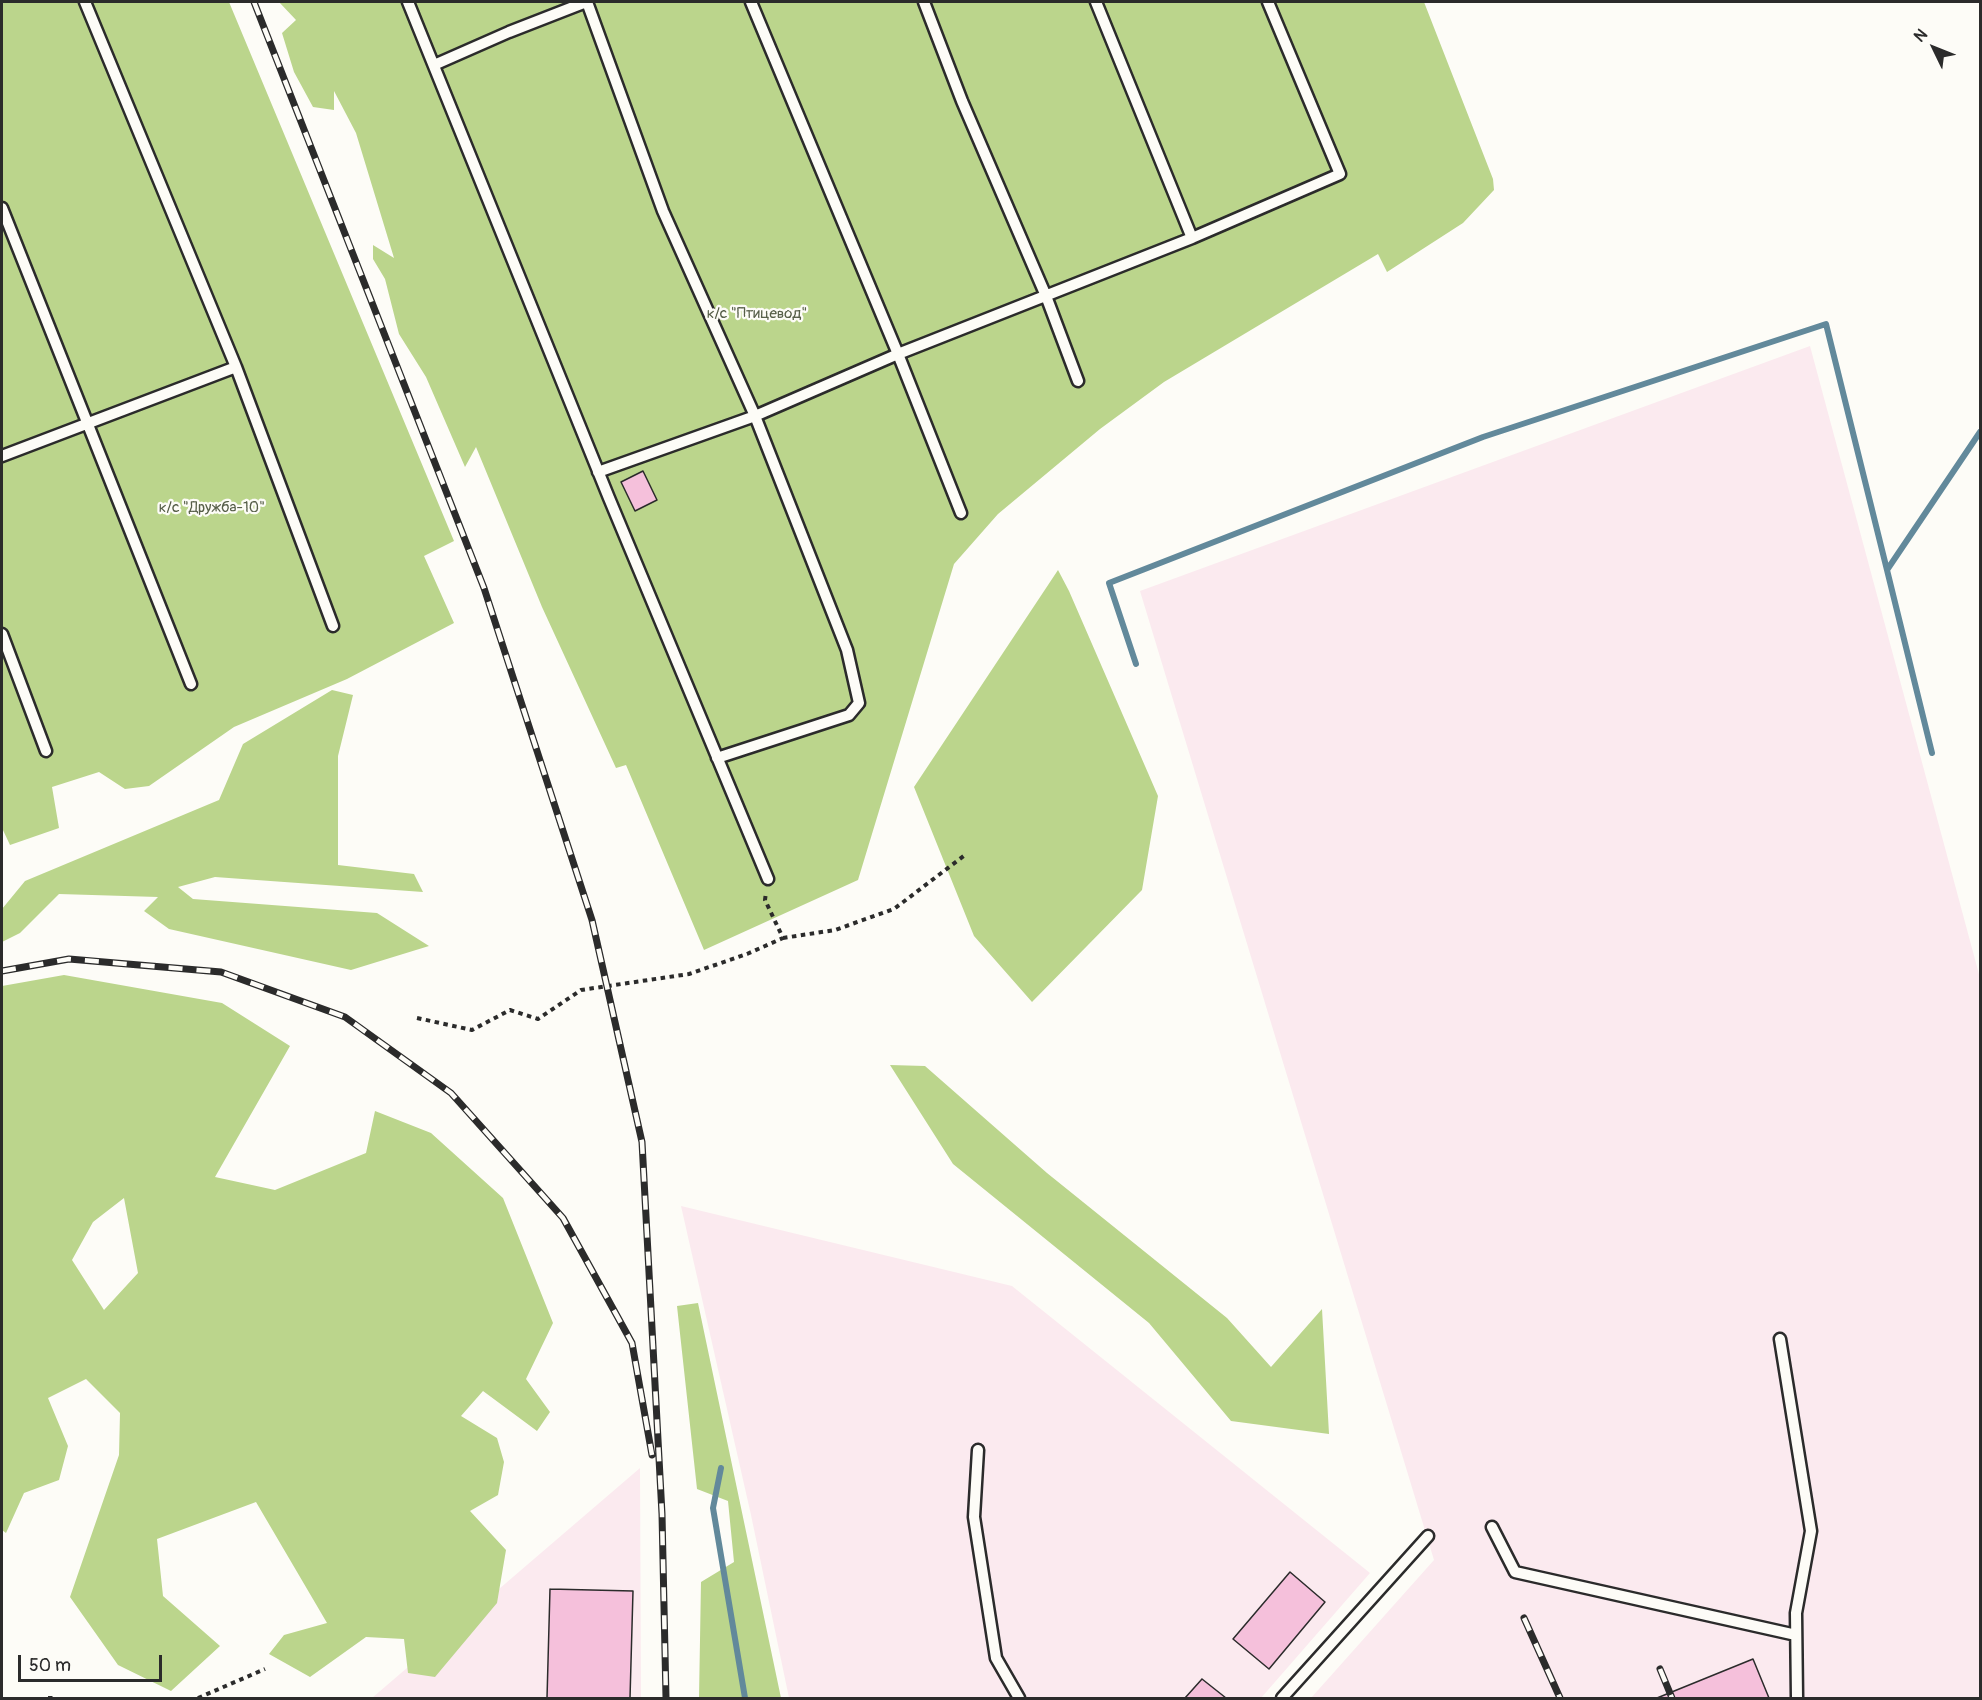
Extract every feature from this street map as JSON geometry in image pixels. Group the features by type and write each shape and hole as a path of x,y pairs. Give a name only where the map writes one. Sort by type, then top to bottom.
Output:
{"lane":[{"path":"85,2 236,367 333,626"},
{"path":"408,2 598,472 768,879"},
{"path":"434,65 586,2 663,212 755,416 847,650 859,703 849,715 717,758"},
{"path":"751,2 898,354 961,513"},
{"path":"924,2 962,101 1046,296 1077,381"},
{"path":"1096,2 1192,238"},
{"path":"598,472 755,416 898,354 1192,238 1340,174 1268,2"},
{"path":"2,208 191,684"},
{"path":"2,456 236,367"},
{"path":"2,634 46,751"},
{"path":"1780,1339 1811,1531 1796,1612 1797,1698"},
{"path":"978,1450 974,1517 996,1658 1019,1698"},
{"path":"1492,1527 1515,1572 1796,1635"},
{"path":"1282,1698 1428,1536"}],"path":[{"path":"417,1018 472,1030 510,1010 538,1019 580,990 689,975 783,938 835,930 894,909 965,855"},
{"path":"768,879 765,900 783,938"},
{"path":"198,1698 265,1670"},
{"path":"48,1698 56,1698"}],"shaded area":[{"path":"1810,346 1980,978 1980,1698 1311,1698 1434,1560 1140,591"},
{"path":"681,1206 1012,1286 1370,1573 1261,1698 789,1698 751,1515"},
{"path":"640,1468 641,1698 372,1698"}],"green space":[{"name":"к/с \"Дружба-10\"","path":"2,2 229,2 454,541 424,556 454,623 347,679 234,727 149,786 125,789 99,772 52,787 59,828 10,845 2,828"},
{"name":"к/с \"Птицевод\"","path":"279,2 1424,2 1493,179 1494,190 1463,223 1387,272 1378,254 1164,382 1100,429 998,514 954,564 858,880 704,950 626,765 616,768 542,607 476,447 465,467 426,377 399,334 385,279 373,259 373,245 394,258 356,133 334,91 334,110 313,107 294,72 282,33 296,20"},
{"path":"1058,570 1158,796 1142,890 1032,1002 974,936 914,787"},
{"path":"332,690 353,695 338,756 338,865 414,874 423,892 215,877 178,887 193,899 377,913 429,946 351,970 169,929 144,911 158,897 59,894 20,933 2,942 2,909 25,881 219,800 243,744"},
{"path":"64,975 222,1003 290,1046 215,1177 275,1190 366,1153 375,1111 431,1133 503,1198 553,1323 526,1379 550,1412 537,1431 483,1391 461,1416 497,1438 504,1462 498,1495 470,1511 506,1550 497,1603 435,1677 408,1673 404,1639 366,1637 310,1677 269,1654 284,1635 327,1623 256,1502 157,1539 163,1596 220,1646 171,1691 118,1665 70,1597 119,1455 120,1413 86,1379 48,1398 68,1446 59,1480 24,1493 6,1533 2,1530 2,986","holes":["124,1198 138,1273 104,1310 72,1260 93,1222"]},
{"path":"890,1065 925,1066 1047,1173 1227,1318 1271,1367 1322,1309 1329,1434 1231,1421 1149,1323 953,1164"},
{"path":"698,1303 781,1698 699,1698 701,1582 734,1562 728,1501 697,1489 677,1306"}],"building":[{"path":"643,471 657,500 635,511 621,482"},
{"path":"1290,1572 1325,1602 1269,1669 1233,1639"},
{"path":"550,1589 633,1591 630,1698 547,1698"},
{"path":"1753,1659 1769,1698 1657,1698"},
{"path":"1202,1679 1226,1698 1185,1698"}],"waterway":[{"path":"1136,664 1109,583 1483,437 1826,324 1887,570"},
{"path":"1932,753 1887,570 1980,432"},
{"path":"721,1468 713,1508 745,1698"}],"railway":[{"path":"254,2 484,588 592,920 642,1142 662,1514 666,1698"},
{"path":"2,971 69,959 221,972 345,1017 451,1093 563,1218 632,1343 652,1455"},
{"path":"1524,1618 1560,1698"},
{"path":"1660,1669 1672,1698"}]}
